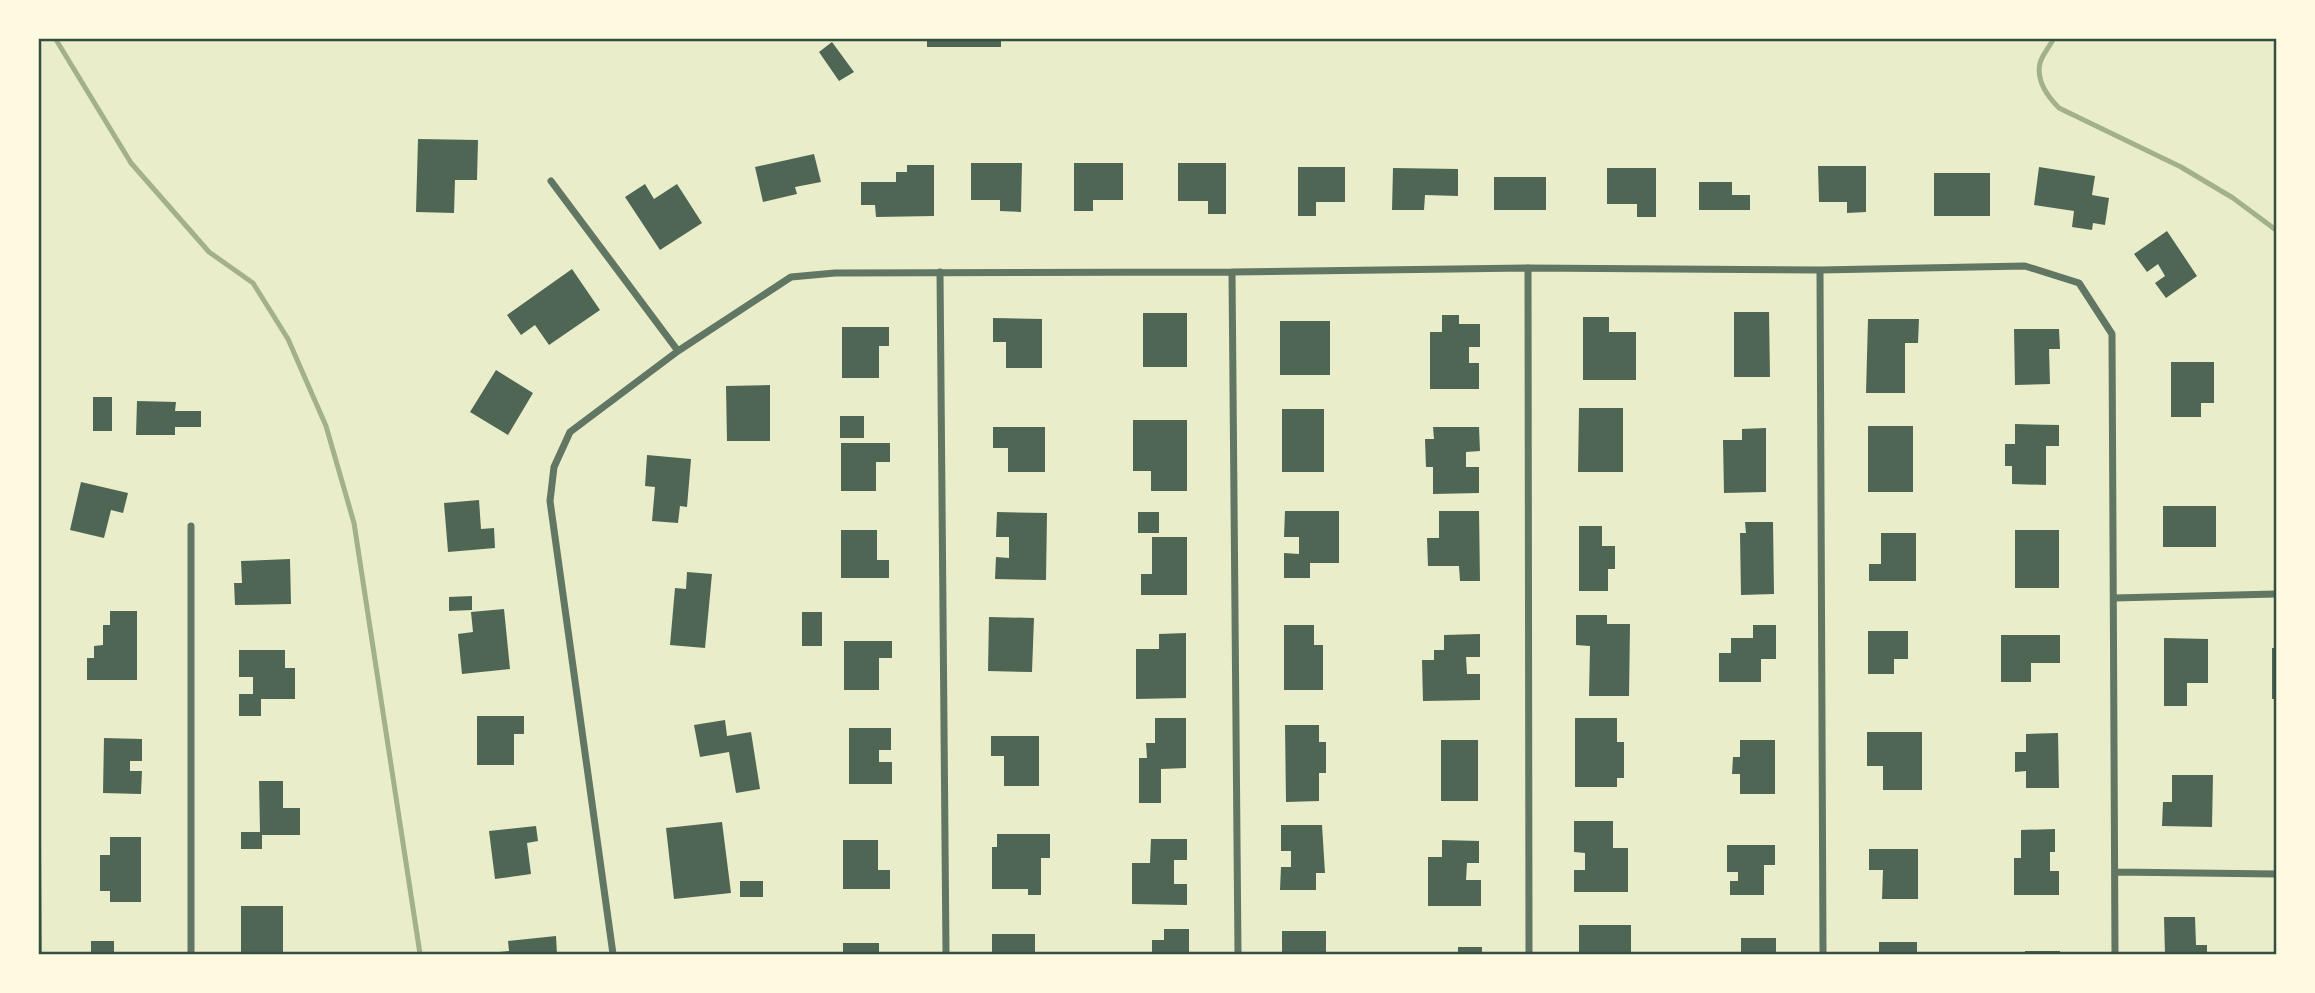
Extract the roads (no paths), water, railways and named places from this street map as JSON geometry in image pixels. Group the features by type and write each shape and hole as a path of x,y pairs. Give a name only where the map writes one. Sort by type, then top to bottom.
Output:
{"street":[{"path":"551,181 678,351"},
{"path":"614,954 550,501 554,467 570,432 678,351 791,277 835,273 940,272 2025,267 2079,283 2112,334 2115,954"},
{"path":"1528,268 1530,954"},
{"path":"1820,270 1823,954"},
{"path":"940,272 946,954"},
{"path":"1232,272 1238,954"},
{"path":"191,526 191,954"},
{"path":"2113,598 2277,594"},
{"path":"2115,872 2277,874"}],"lane":[{"path":"38,652 40,954"}],"waterway":[{"path":"55,38 131,163 209,252 253,283 288,339 326,426 354,523 420,954"},
{"path":"2054,38 2042,57 2039,69 2044,88 2059,108 2181,167 2233,198 2276,230"}]}
